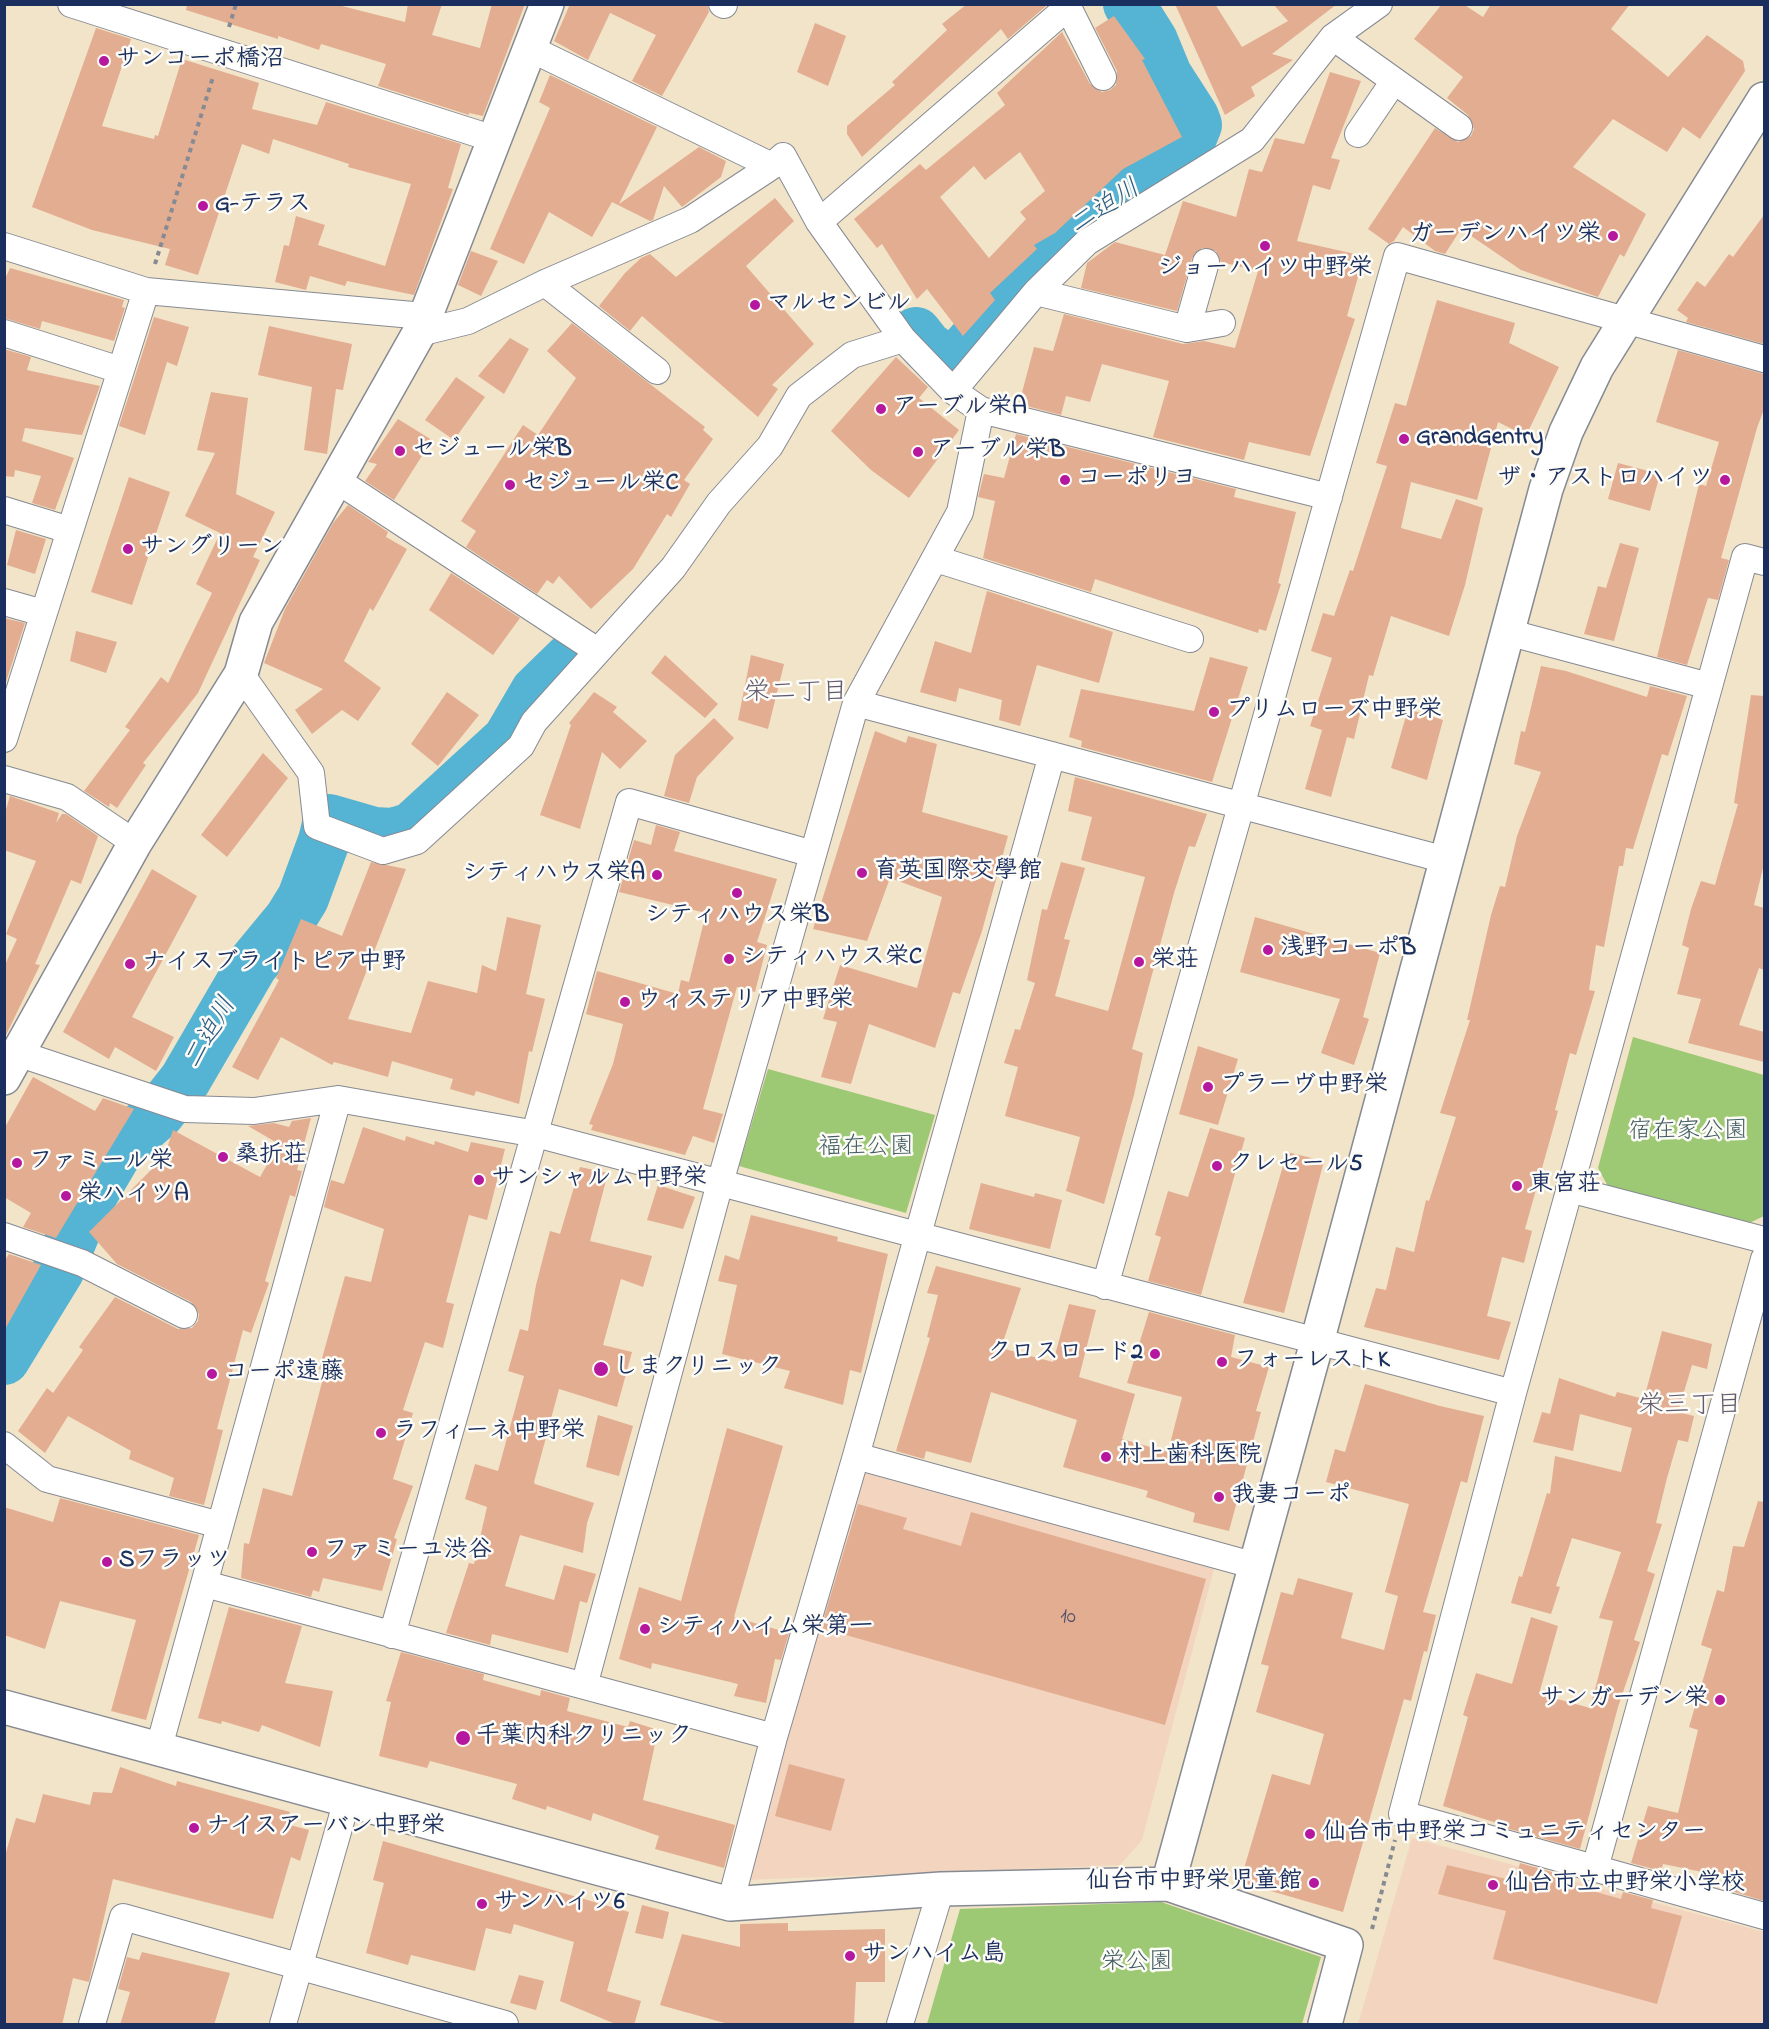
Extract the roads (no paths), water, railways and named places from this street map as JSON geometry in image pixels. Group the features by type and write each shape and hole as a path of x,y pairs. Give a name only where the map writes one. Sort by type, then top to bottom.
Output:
{"street":[{"path":"71,4 494,138"},
{"path":"547,4 421,325 338,481 256,622 241,674 135,843 9,1069 158,1100 185,1109 254,1111 338,1099 536,1134 1513,1393"},
{"path":"953,391 1036,292 1087,242 1252,140 1333,37 1379,4"},
{"path":"819,222 1068,7 1103,77"},
{"path":"1333,37 1460,127"},
{"path":"529,48 772,166"},
{"path":"1358,134 1394,81"},
{"path":"1168,1884 1317,1342 1546,489 1566,432 1597,367 1764,99"},
{"path":"4,246 146,291 421,325 468,321 545,282 690,220 772,166 783,156 819,222 903,339 953,391 981,410 1329,497"},
{"path":"1105,1286 1397,256 1627,319 1764,360"},
{"path":"1187,329 1206,262"},
{"path":"545,282 657,371"},
{"path":"4,739 146,291"},
{"path":"1036,292 1187,329 1222,323"},
{"path":"4,333 120,370"},
{"path":"241,674 311,773 317,826 383,851 417,841 521,746 534,722 596,650 673,568 719,503 770,446 799,396 852,355 903,339"},
{"path":"584,1686 720,1183 856,703 960,513 981,410"},
{"path":"338,481 596,650"},
{"path":"4,510 69,530"},
{"path":"1764,562 1745,557 1513,1393 1401,1814 1764,1916"},
{"path":"936,559 1190,639"},
{"path":"4,602 43,613"},
{"path":"1507,632 1709,686"},
{"path":"856,703 1446,860"},
{"path":"730,1904 774,1737 856,1456 1052,755"},
{"path":"4,779 67,797 135,843"},
{"path":"392,1635 629,802 813,854"},
{"path":"159,1747 338,1099"},
{"path":"1569,1190 1764,1240"},
{"path":"4,1236 82,1263 184,1315"},
{"path":"1595,1868 1764,1260"},
{"path":"4,1445 47,1479 220,1525"},
{"path":"856,1456 1256,1566"},
{"path":"205,1584 774,1737"},
{"path":"4,1707 159,1747 730,1904 941,1889 1168,1884 1347,1945 1325,2025"},
{"path":"283,2025 347,1800"},
{"path":"900,2025 941,1889"},
{"path":"92,2025 123,1917 496,2023"}],"waterway":[{"name":"二迫川","path":"916,333 927,347 943,358 961,355 1028,279 1045,249 1148,182 1187,147 1196,125 1193,117 1166,75 1152,41 1129,4"},
{"name":"二迫川","path":"4,1359 58,1271 85,1206 119,1148 159,1113 185,1080 252,965 290,919 303,898 324,841 329,820 374,833 393,834 412,828 508,740 536,692 572,657"}],"place":[{"name":"サンコーポ橋沼","path":"104,61"},
{"name":"G-テラス","path":"203,206"},
{"name":"ガーデンハイツ栄","path":"1613,236"},
{"name":"ジョーハイツ中野栄","path":"1265,246"},
{"name":"マルセンビル","path":"755,305"},
{"name":"アーブル栄A","path":"881,409"},
{"name":"GrandGentry","path":"1404,439"},
{"name":"セジュール栄B","path":"400,451"},
{"name":"アーブル栄B","path":"918,452"},
{"name":"コーポリヨ","path":"1065,480"},
{"name":"ザ・アストロハイツ","path":"1725,480"},
{"name":"セジュール栄C","path":"510,485"},
{"name":"サングリーン","path":"128,549"},
{"name":"プリムローズ中野栄","path":"1214,712"},
{"name":"育英国際交學館","path":"862,873"},
{"name":"シティハウス栄A","path":"657,875"},
{"name":"シティハウス栄B","path":"737,893"},
{"name":"浅野コーポB","path":"1268,950"},
{"name":"シティハウス栄C","path":"729,959"},
{"name":"栄荘","path":"1139,962"},
{"name":"ナイスブライトピア中野","path":"130,964"},
{"name":"ウィステリア中野栄","path":"625,1002"},
{"name":"プラーヴ中野栄","path":"1208,1087"},
{"name":"桑折荘","path":"223,1157"},
{"name":"ファミール栄","path":"17,1163"},
{"name":"クレセール5","path":"1217,1166"},
{"name":"サンシャルム中野栄","path":"479,1180"},
{"name":"東宮荘","path":"1517,1186"},
{"name":"栄ハイツA","path":"66,1196"},
{"name":"クロスロード2","path":"1155,1354"},
{"name":"フォーレストK","path":"1222,1362"},
{"name":"しまクリニック","path":"601,1369"},
{"name":"コーポ遠藤","path":"212,1374"},
{"name":"ラフィーネ中野栄","path":"381,1433"},
{"name":"村上歯科医院","path":"1106,1457"},
{"name":"我妻コーポ","path":"1219,1497"},
{"name":"ファミーユ渋谷","path":"312,1552"},
{"name":"Sフラッツ","path":"107,1562"},
{"name":"シティハイム栄第一","path":"645,1629"},
{"name":"サンガーデン栄","path":"1720,1700"},
{"name":"千葉内科クリニック","path":"463,1738"},
{"name":"ナイスアーバン中野栄","path":"194,1828"},
{"name":"仙台市中野栄コミュニティセンター","path":"1310,1834"},
{"name":"仙台市中野栄児童館","path":"1314,1883"},
{"name":"仙台市立中野栄小学校","path":"1493,1885"},
{"name":"サンハイツ6","path":"482,1904"},
{"name":"サンハイム島","path":"850,1956"}],"district":[{"name":"栄二丁目","path":"796,695"},
{"name":"栄三丁目","path":"1690,1408"}],"park label":[{"name":"宿在家公園","path":"1688,1133"},
{"name":"福在公園","path":"866,1149"},
{"name":"栄公園","path":"1137,1964"}]}
